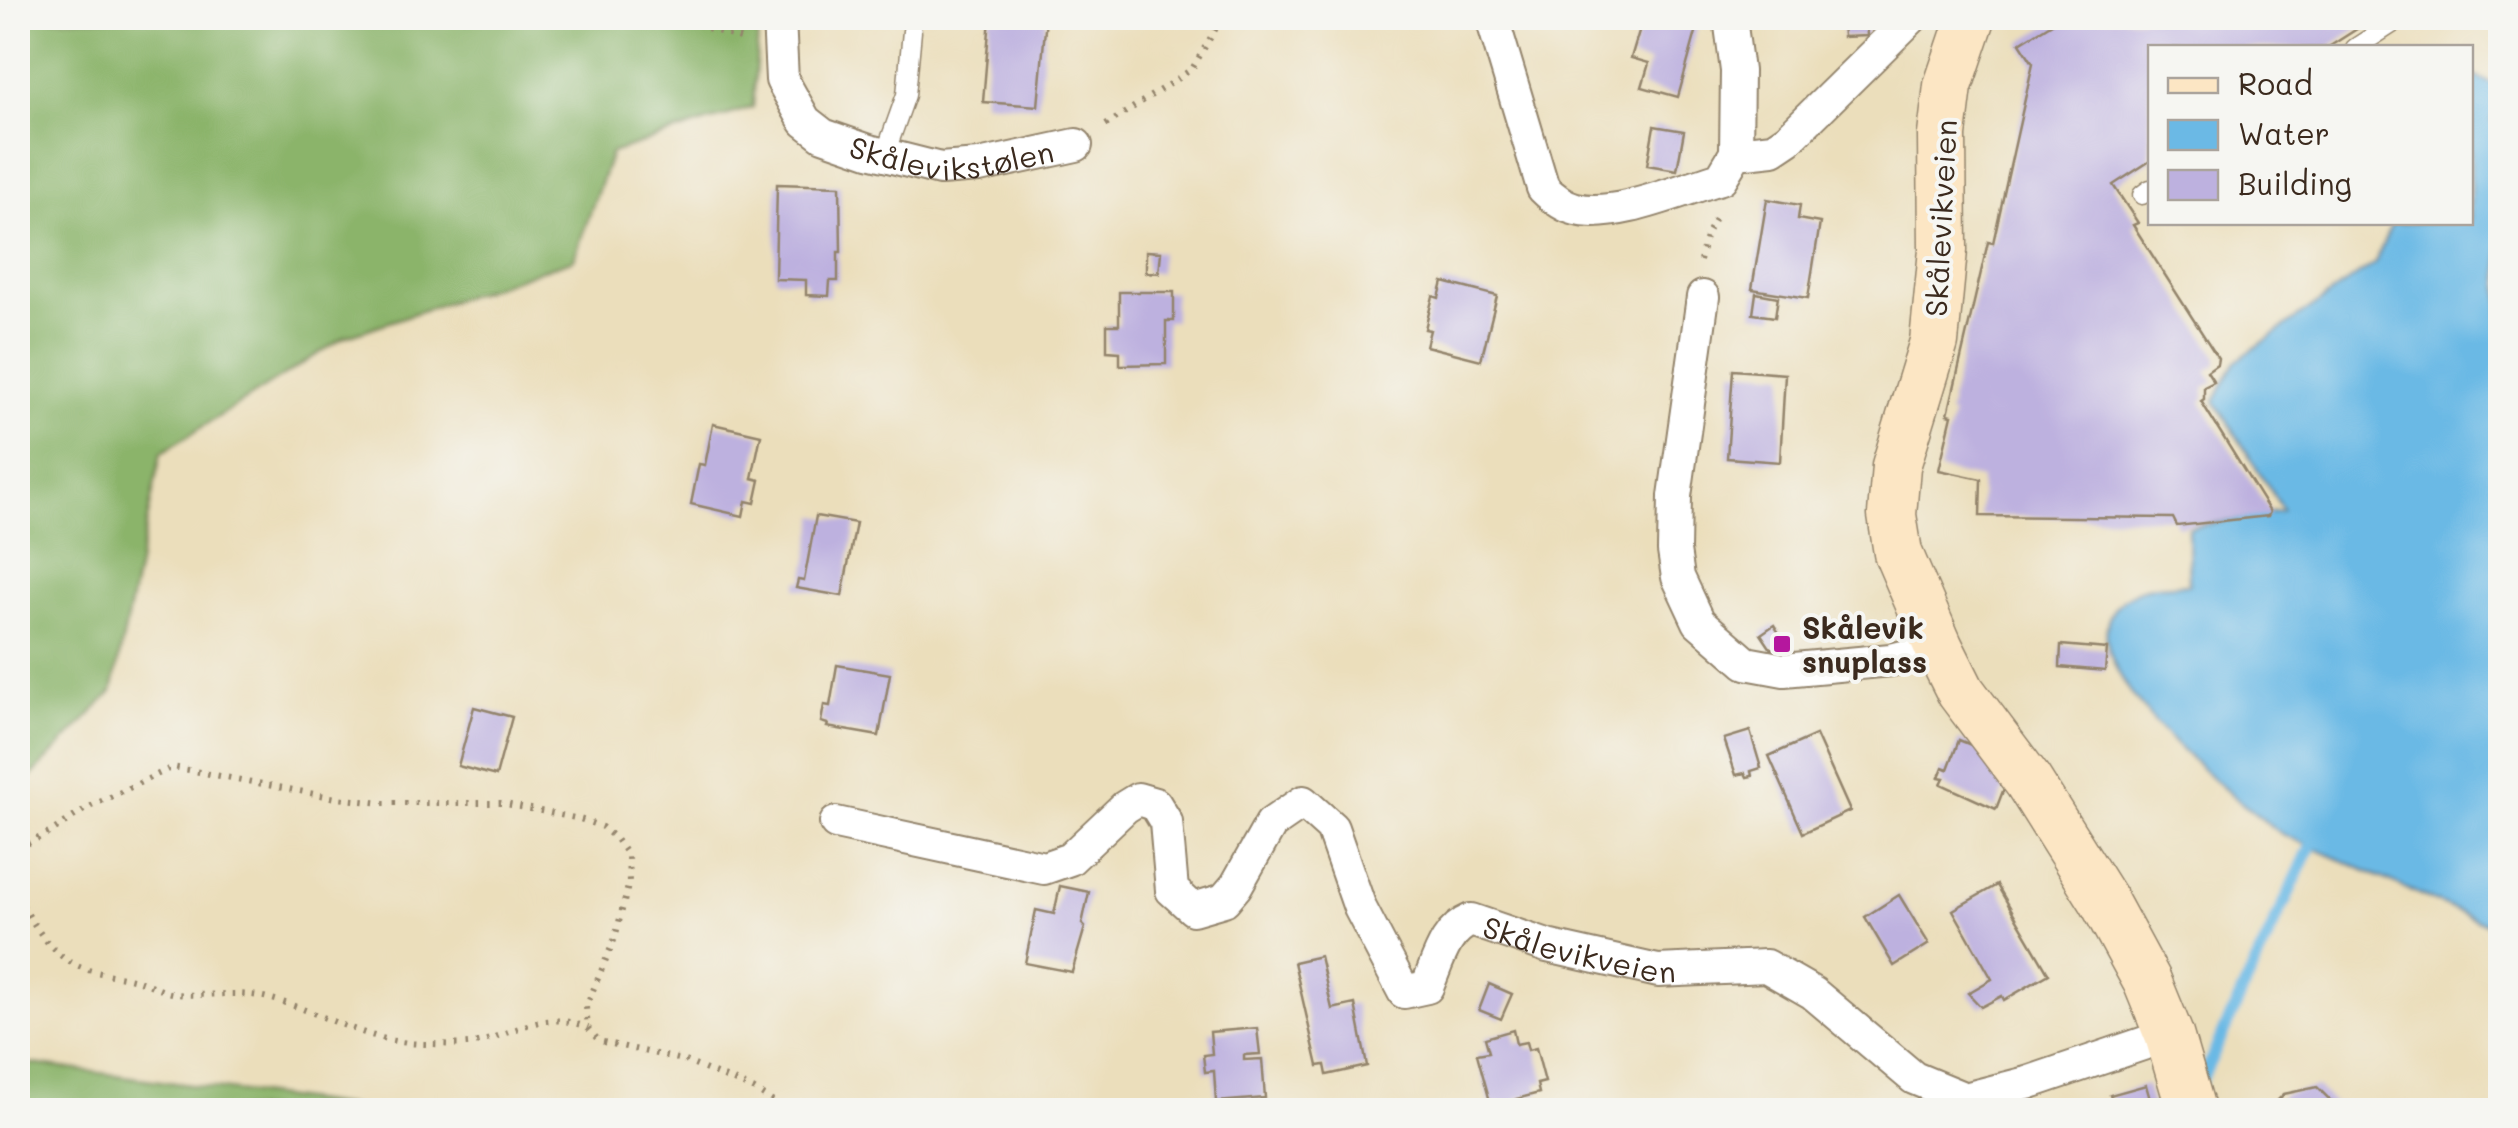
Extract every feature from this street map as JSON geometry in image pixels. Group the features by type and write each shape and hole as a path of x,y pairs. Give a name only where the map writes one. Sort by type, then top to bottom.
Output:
{"main road":[{"name":"Skålevikveien","path":"1971,18 1948,86 1942,135 1943,250 1934,342 1896,466 1892,515 1898,553 1961,692 2028,782 2104,900 2148,981 2192,1110"}],"street":[{"name":"Skålevikstølen","path":"779,18 782,80 805,121 823,135 940,169 979,166 1076,145"},
{"path":"1492,18 1543,188 1555,200 1576,210 1611,210 1774,148 1912,18"},
{"path":"1729,166 1736,71 1730,18"},
{"path":"1703,297 1675,496 1674,551 1678,577 1699,622 1746,663 1784,670 1891,660 1938,648"},
{"name":"Skålevikveien","path":"836,823 1044,868 1070,859 1138,799 1155,804 1166,822 1172,890 1193,909 1224,900 1271,824 1303,802 1332,828 1360,908 1404,992 1427,986 1450,934 1457,925 1470,920 1547,946 1658,972 1766,966 1813,993 1914,1078 1965,1100 2169,1035"}],"lane":[{"path":"2360,45 2408,18"},
{"path":"2485,18 2500,21"},
{"path":"885,154 906,95 912,31"}],"path":[{"path":"678,18 781,53"},
{"name":"Skålevikstølen","path":"1076,145 1192,69 1222,18"},
{"path":"1703,297 1698,270 1708,233 1722,205 1729,166"},
{"path":"18,848 87,808 174,767 336,798 381,803 500,804 580,819 616,838 628,856 629,869 615,938 586,1008 588,1028"},
{"path":"18,896 34,927 64,958 80,968 177,994 233,992 266,998 315,1012 383,1041 475,1044 551,1019 568,1019 588,1028 599,1041 682,1060 753,1089 786,1110"}],"green space":[{"path":"18,18 759,18 753,107 611,153 574,259 345,337 161,453 112,692 18,790"},
{"path":"18,1062 378,1110 18,1110"}],"water":[{"path":"2473,76 2500,87 2500,100 2491,121 2500,125 2500,930 2282,834 2226,790 2153,721 2125,683 2108,647 2110,616 2135,592 2154,586 2189,584 2188,528 2283,510 2215,401 2235,362 2375,263 2391,225 2473,225"}],"building":[{"path":"990,18 1046,18 1038,106 983,102"},
{"path":"1643,18 1671,18 1698,25 1678,97 1642,87 1649,63 1631,58"},
{"path":"1842,18 1866,18 1867,36 1843,37"},
{"path":"2060,18 2374,18 2332,45 2148,45 2148,162 2113,185 2138,223 2133,225 2218,358 2217,364 2207,371 2214,382 2204,387 2201,401 2270,512 2268,516 2177,526 2173,518 1980,516 1981,479 1939,470 1952,415 1948,414 1988,242 1993,243 2033,63 2020,43"},
{"path":"1654,126 1684,131 1677,170 1647,165"},
{"path":"777,184 840,186 841,252 838,281 830,281 829,296 806,295 806,280 775,279"},
{"path":"1767,199 1800,205 1798,219 1820,223 1808,298 1752,289"},
{"path":"1146,251 1161,252 1159,273 1146,272"},
{"path":"1443,282 1497,296 1481,360 1426,346 1430,330 1425,329 1433,296 1439,298"},
{"path":"1119,292 1174,292 1174,321 1166,321 1166,364 1120,365 1120,352 1107,351 1107,325 1119,325"},
{"path":"1756,293 1778,297 1775,317 1753,314"},
{"path":"1733,370 1785,374 1780,462 1727,458"},
{"path":"713,424 761,435 752,478 760,480 755,503 746,501 743,516 691,504 699,464 705,465"},
{"path":"816,516 856,523 842,596 796,588 798,580 804,581"},
{"path":"1774,625 1784,641 1771,649 1761,634"},
{"path":"2061,645 2107,649 2105,671 2060,667"},
{"path":"837,665 890,674 879,736 827,727 821,722 824,705 830,706"},
{"path":"474,707 512,717 496,776 458,766"},
{"path":"1750,731 1761,768 1751,771 1752,776 1736,775 1724,739"},
{"path":"1816,735 1850,811 1803,833 1769,756"},
{"path":"1959,740 2000,757 2010,773 1996,809 1941,784 1943,767 1948,769"},
{"path":"1997,885 2049,974 2004,1000 2002,996 1981,1007 1968,993 1992,979 1953,910"},
{"path":"1060,886 1089,892 1082,924 1085,927 1072,972 1025,963 1036,910 1054,914"},
{"path":"1899,895 1929,944 1894,966 1865,917"},
{"path":"1320,956 1332,1009 1355,1004 1367,1066 1327,1075 1325,1065 1318,1066 1294,962"},
{"path":"1489,984 1512,994 1501,1019 1479,1010"},
{"path":"1257,1028 1260,1054 1244,1055 1244,1060 1262,1059 1265,1098 1216,1102 1214,1071 1205,1072 1203,1055 1212,1054 1210,1032"},
{"path":"1513,1030 1516,1044 1526,1042 1528,1050 1536,1048 1545,1082 1537,1084 1539,1093 1516,1099 1519,1108 1501,1110 1499,1103 1491,1105 1477,1054 1489,1052 1485,1038"},
{"path":"2146,1085 2153,1110 2115,1110 2110,1095"},
{"path":"2317,1087 2336,1106 2339,1103 2347,1110 2277,1110 2272,1106 2284,1094"}],"waterway":[{"path":"2199,1085 2311,846"}],"place":[{"name":"Skålevik snuplass","path":"1782,644"}]}
